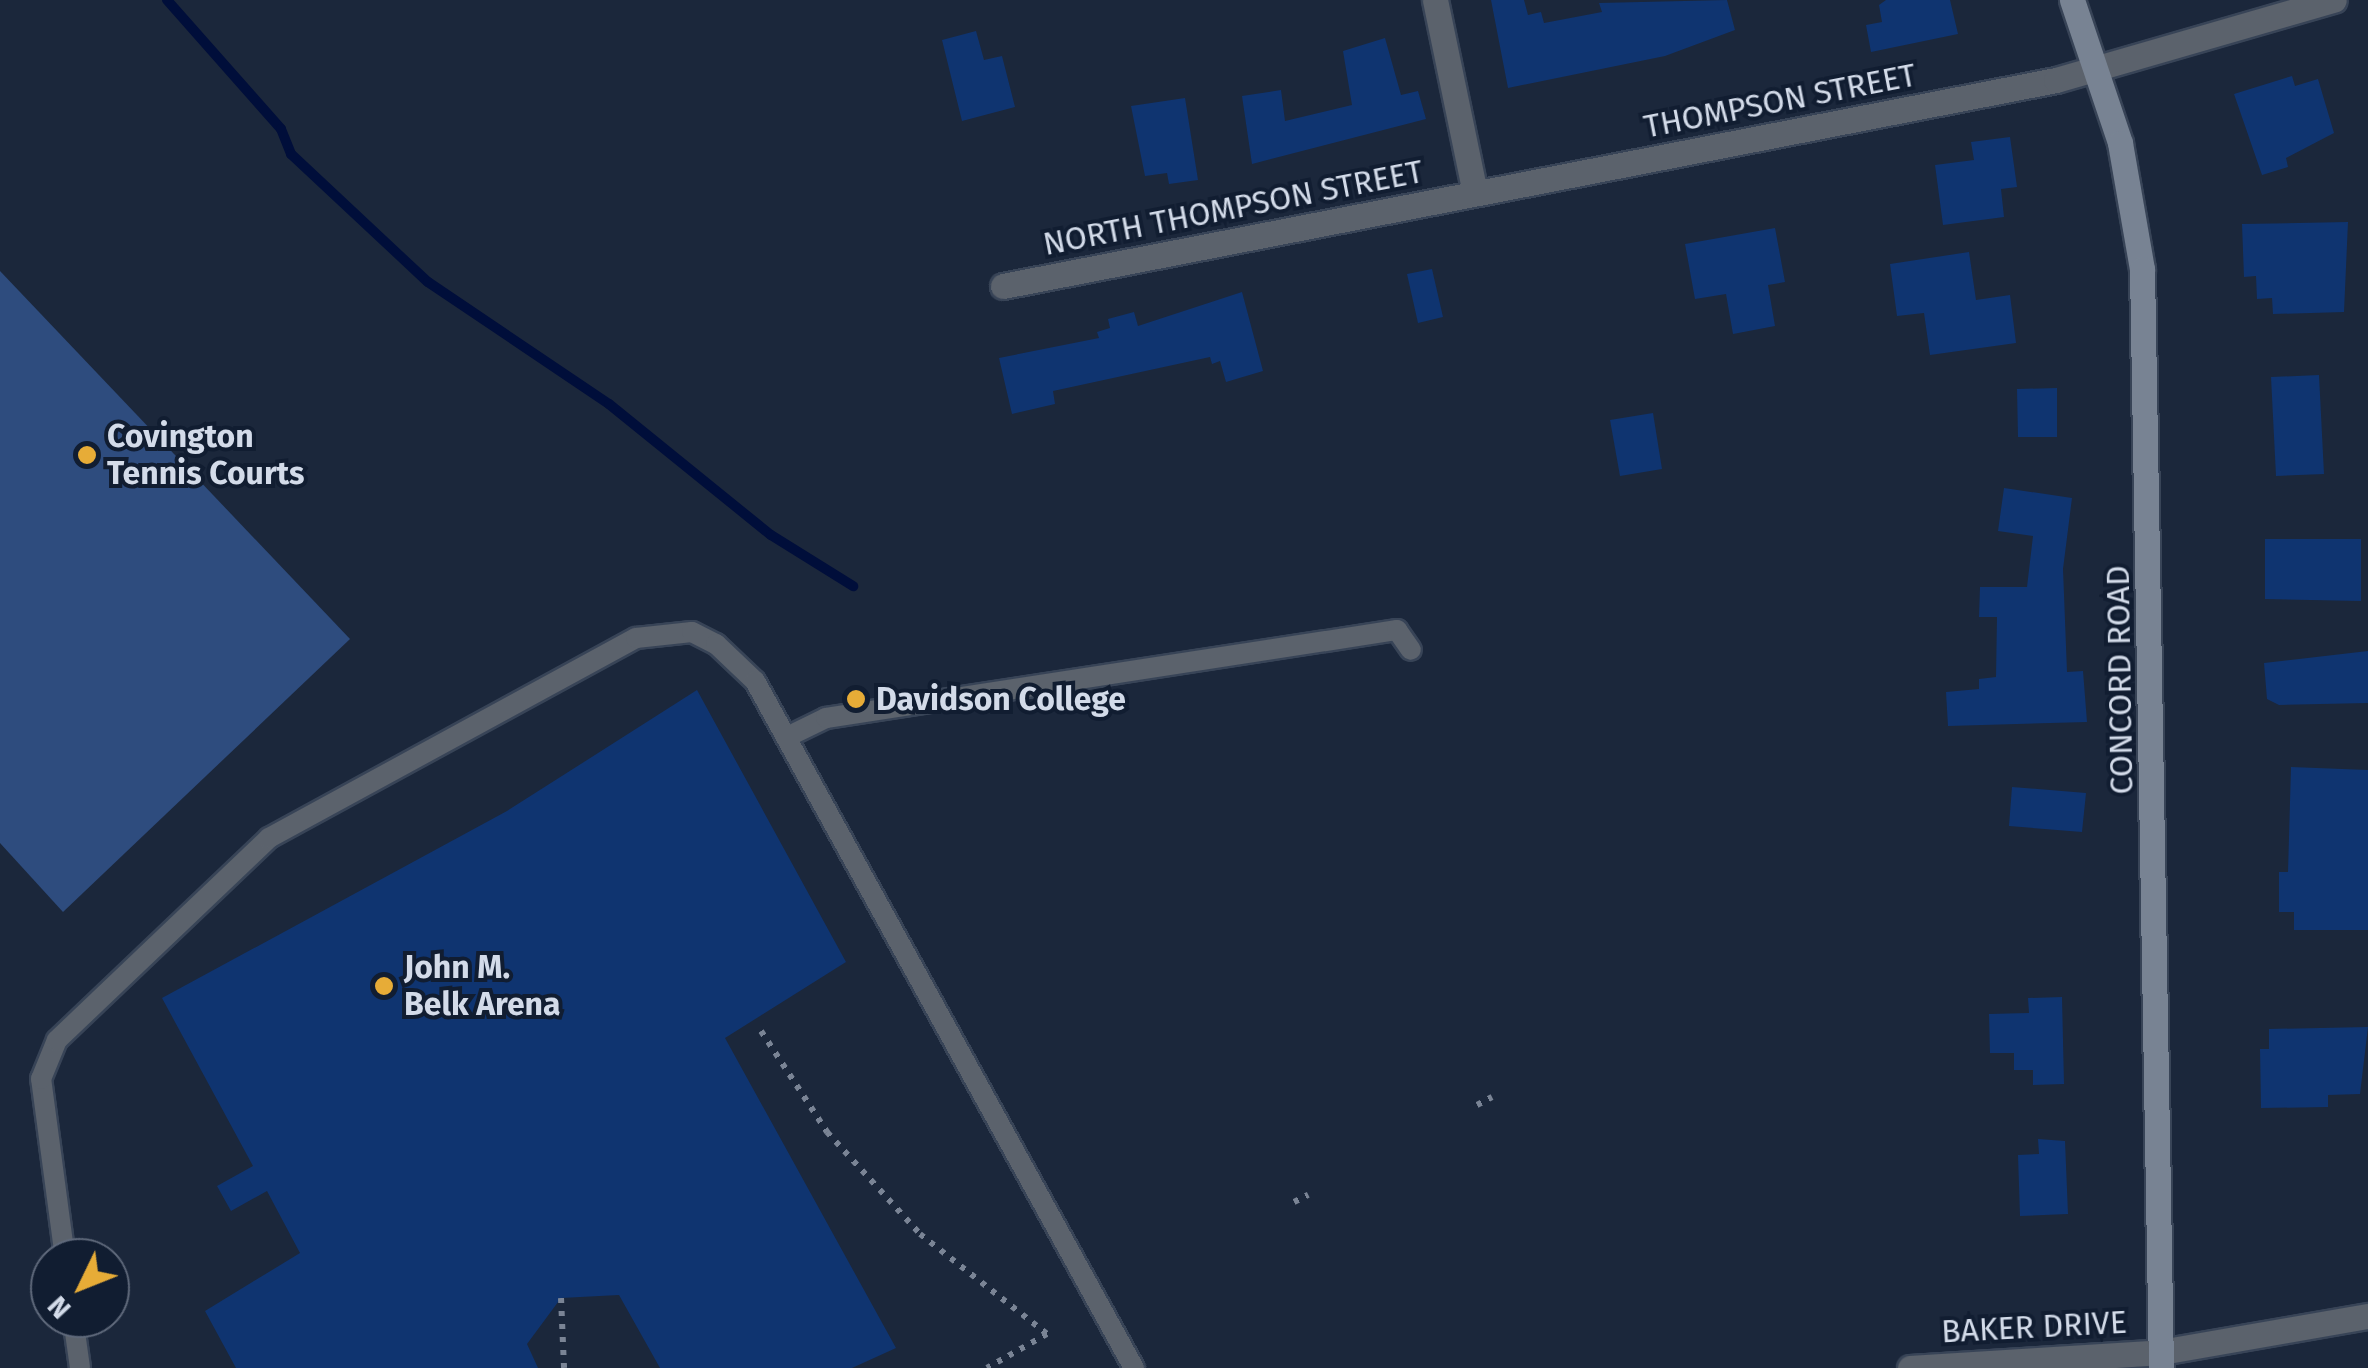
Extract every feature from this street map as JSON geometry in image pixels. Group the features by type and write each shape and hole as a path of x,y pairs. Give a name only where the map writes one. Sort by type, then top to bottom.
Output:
{"main road":[{"name":"CONCORD ROAD","path":"2072,0 2120,143 2142,269 2161,1360"}],"street":[{"path":"1435,0 1475,193"},
{"name":"THOMPSON STREET","path":"1475,193 2097,68 2334,0"},
{"name":"NORTH THOMPSON STREET","path":"1003,286 1475,193"},
{"name":"BAKER DRIVE","path":"1910,1368 2161,1360 2368,1316"}],"lane":[{"path":"786,737 826,718 1397,630 1411,650"},
{"path":"63,1238 44,1061 57,1040 269,838 636,638 666,631 692,632 739,661 786,737 1134,1368"},
{"path":"76,1338 80,1368"}],"path":[{"path":"761,1031 828,1132 920,1234 1047,1334 987,1368"},
{"path":"1478,1104 1492,1097"},
{"path":"1294,1202 1308,1195"},
{"path":"561,1298 564,1368"}],"shaded area":[{"name":"Covington Tennis Courts","path":"0,271 350,639 63,912 0,843"}],"building":[{"path":"1491,0 1524,0 1528,15 1541,12 1544,23 1602,12 1599,3 1727,0 1735,30 1665,56 1508,88"},
{"path":"1886,0 1950,0 1958,34 1871,52 1866,25 1882,22 1879,5"},
{"path":"976,31 984,60 1002,56 1015,107 962,121 942,40"},
{"path":"1385,38 1401,95 1418,91 1426,119 1252,164 1242,96 1281,90 1285,121 1352,105 1343,51"},
{"path":"2292,76 2295,86 2318,79 2334,133 2286,158 2288,167 2262,175 2234,94"},
{"path":"1185,98 1198,180 1169,184 1167,173 1145,176 1131,106"},
{"path":"2010,137 2017,187 2001,189 2004,217 1943,225 1935,165 1974,160 1971,142"},
{"path":"2348,222 2344,312 2273,314 2272,298 2257,299 2256,276 2244,277 2242,224"},
{"path":"1775,228 1785,282 1768,285 1775,326 1733,334 1726,294 1695,299 1685,244"},
{"path":"1969,252 1976,300 2010,295 2016,343 1930,355 1924,313 1897,316 1890,264"},
{"path":"1432,269 1443,317 1418,323 1407,274"},
{"path":"1242,292 1263,371 1226,382 1220,361 1212,364 1210,357 1053,391 1055,404 1012,414 999,358 1099,338 1097,332 1110,328 1108,319 1134,312 1138,326"},
{"path":"2319,375 2324,474 2276,476 2271,377"},
{"path":"2057,388 2057,437 2018,437 2017,389"},
{"path":"1653,413 1662,469 1620,476 1610,420"},
{"path":"2004,488 2072,498 2063,569 2067,672 2083,671 2087,722 1948,726 1946,692 1979,689 1979,679 1996,677 1997,617 1979,617 1980,587 2027,587 2033,536 1998,531"},
{"path":"2265,539 2361,539 2361,601 2265,599"},
{"path":"2368,651 2368,703 2279,705 2267,699 2264,663"},
{"path":"697,690 846,962 725,1038 896,1348 852,1368 660,1368 619,1295 561,1298 527,1344 538,1368 236,1368 205,1311 300,1253 267,1191 231,1211 217,1186 253,1166 162,998 507,811"},
{"path":"2291,767 2368,770 2368,930 2294,930 2294,912 2279,912 2279,872 2288,872"},
{"path":"2012,787 2086,793 2082,832 2009,826"},
{"path":"2062,997 2064,1084 2033,1085 2033,1070 2014,1070 2014,1053 1990,1053 1989,1014 2029,1013 2028,998"},
{"path":"2368,1027 2360,1094 2328,1095 2328,1107 2261,1108 2260,1049 2269,1049 2269,1029"},
{"path":"2038,1139 2065,1141 2068,1214 2020,1216 2018,1155 2039,1154"}],"waterway":[{"path":"167,0 281,129 291,154 428,282 609,404 771,535 853,586"}],"place":[{"name":"Covington Tennis Courts","path":"87,455"},
{"name":"Davidson College","path":"856,699"},
{"name":"John M. Belk Arena","path":"384,986"}]}
